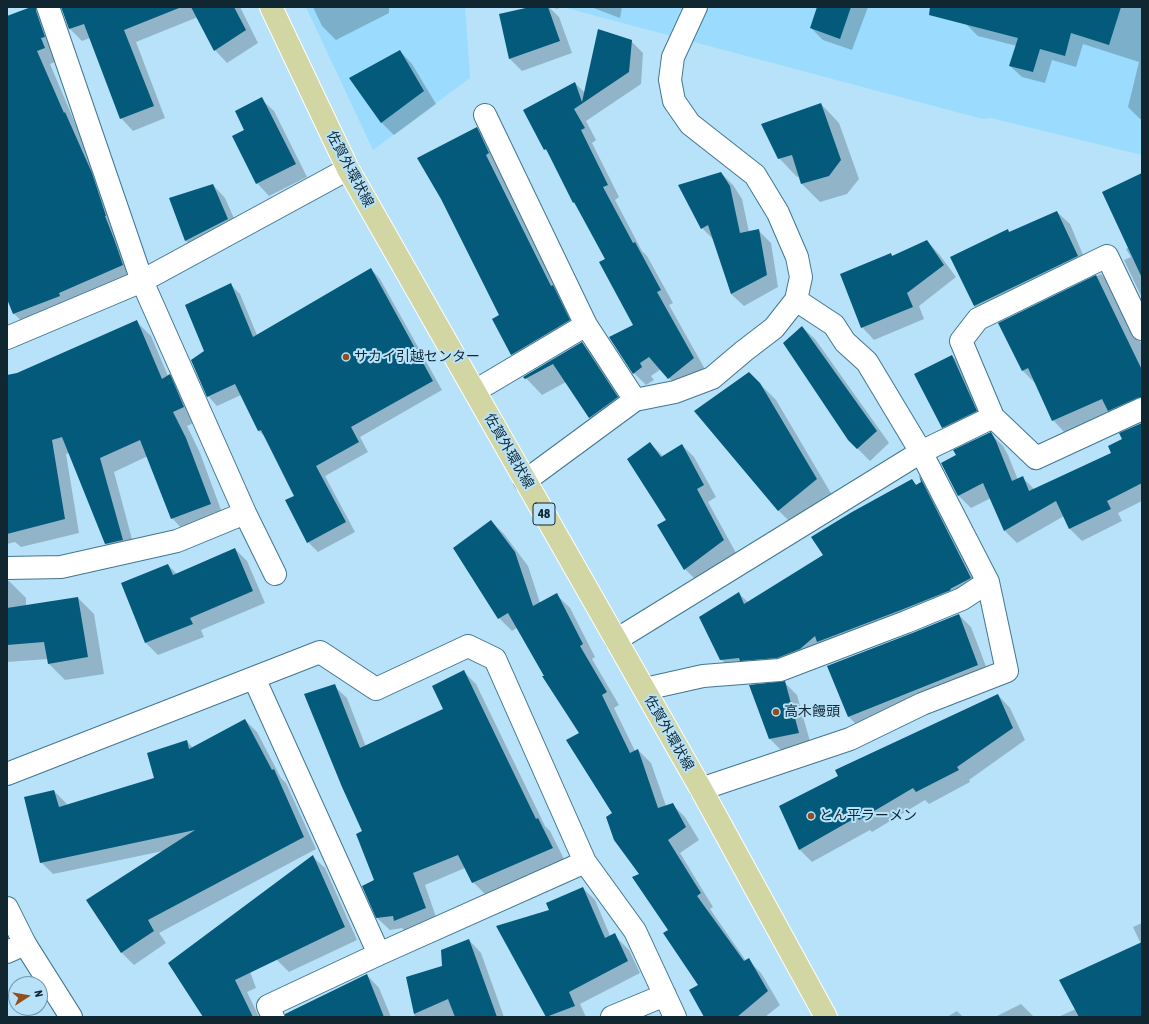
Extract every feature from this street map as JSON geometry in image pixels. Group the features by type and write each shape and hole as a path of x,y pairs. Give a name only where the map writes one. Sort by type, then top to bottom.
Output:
{"main road":[{"name":"佐賀外環状線","path":"271,7 348,169 645,689 826,1017"}],"street":[{"path":"48,7 142,281 245,513 276,574"},
{"path":"526,481 635,400 675,392 712,378 774,328 796,300 801,277 798,257 778,213 755,175 690,124 674,101 670,80 673,57 696,7"},
{"path":"486,115 586,325 635,400"},
{"path":"7,338 142,281 348,169"},
{"path":"1142,329 1107,256 978,319 961,342 993,417 1036,458 1142,409"},
{"path":"701,789 850,740 922,704 1007,671 988,582 921,452 867,362 845,342 834,326 796,300"},
{"path":"475,391 586,325"},
{"path":"616,640 921,452 993,417"},
{"path":"7,568 61,567 177,541 245,513"},
{"path":"645,689 703,676 780,670 927,613 962,598 988,582"},
{"path":"7,774 320,652 376,689 468,646 495,659 585,862 635,931 675,1017"},
{"path":"254,678 379,954"},
{"path":"273,1017 268,1006 379,954 585,862"},
{"path":"7,908 16,948 71,1017"},
{"path":"612,1017 665,995"}],"shaded area":[{"path":"306,7 465,7 470,78 373,150"},
{"path":"563,7 1142,7 1142,155 991,118 983,119"}],"building":[{"path":"31,7 36,7 45,37 41,38 45,48 37,51 92,173 105,216 123,265 59,293 60,296 13,314 7,299 7,16"},
{"path":"61,7 179,7 124,30 154,106 120,119 84,24 69,29"},
{"path":"191,7 234,7 246,30 214,51"},
{"path":"530,7 548,7 560,41 509,59 499,14"},
{"path":"817,7 851,7 840,39 810,28"},
{"path":"930,7 1121,7 1109,45 1071,33 1065,56 1040,49 1033,72 1009,66 1018,38 929,15"},
{"path":"598,29 632,40 629,72 574,109 585,128 581,130 608,185 603,187 633,243 635,242 661,290 657,292 694,358 668,379 649,357 640,363 642,367 633,374 609,337 633,325 599,262 605,259 574,202 573,203 546,149 544,150 523,110 575,82 582,102"},
{"path":"400,50 424,91 381,123 349,78"},
{"path":"262,97 296,164 256,184 232,136 244,130 235,111"},
{"path":"821,103 841,160 829,176 801,184 792,155 778,159 761,124"},
{"path":"477,127 489,153 486,155 551,286 553,285 570,320 511,355 492,319 499,315 441,199 417,158"},
{"path":"721,172 730,186 740,233 759,229 767,275 731,294 708,225 701,229 678,185"},
{"path":"1142,173 1142,278 1102,192"},
{"path":"213,184 228,219 185,241 169,198"},
{"path":"1057,211 1078,256 974,306 950,257 1008,229 1009,232"},
{"path":"927,240 944,265 907,293 913,307 861,328 840,274 891,253 892,256"},
{"path":"371,268 433,381 351,427 359,442 316,466 346,522 307,543 285,500 294,496 261,430 258,431 235,384 207,397 191,360 204,351 185,305 231,283 253,337"},
{"path":"1096,275 1142,370 1142,397 1108,411 1102,399 1052,421 1028,368 1022,371 998,323"},
{"path":"137,320 162,379 170,374 184,407 173,412 186,438 211,504 171,519 140,440 100,458 123,540 105,544 62,437 52,440 65,519 7,534 7,375 17,373"},
{"path":"802,326 877,431 857,449 848,440 783,343"},
{"path":"582,342 618,397 589,418 553,364 525,379 523,377"},
{"path":"952,355 977,411 942,428 914,374"},
{"path":"749,372 760,383 817,479 778,511 694,411"},
{"path":"1142,423 1142,483 1107,501 1111,509 1069,529 1056,501 1004,531 983,483 958,496 941,463 956,455 953,450 991,432 1012,481 1023,476 1029,491 1111,453 1108,446 1122,439 1119,433"},
{"path":"650,442 661,457 682,444 704,485 697,489 724,540 684,570 657,525 666,520 627,459"},
{"path":"919,475 971,578 950,589 951,590 817,642 815,636 800,649 777,658 740,661 739,658 720,660 699,617 739,592 744,604 823,555 811,537 852,512 912,479 916,485 921,482"},
{"path":"491,520 515,552 533,606 557,593 583,644 580,646 607,692 602,695 630,753 638,749 658,808 673,803 686,827 668,840 701,893 697,896 744,961 749,958 768,991 737,1017 704,1017 689,990 698,985 663,933 668,930 632,877 639,874 614,840 606,817 612,813 566,740 579,733 542,676 544,676 508,613 498,619 453,548"},
{"path":"235,548 253,591 190,618 193,624 145,643 121,583 168,564 173,575"},
{"path":"78,597 88,657 48,664 44,642 7,645 7,608"},
{"path":"959,614 978,665 848,717 827,666"},
{"path":"464,670 536,819 538,818 553,848 472,883 458,855 413,873 426,908 394,921 393,916 376,918 362,886 374,880 356,834 362,831 342,787 304,694 335,684 360,748 443,709 432,686"},
{"name":"高木饅頭","path":"785,681 799,733 769,739 749,685"},
{"path":"998,694 1013,728 957,767 959,770 916,792 913,788 859,820 857,817 799,850 779,806 838,776 835,770"},
{"path":"245,719 272,770 274,769 304,837 148,920 154,931 121,953 86,900 195,830 40,863 24,797 54,790 59,807 154,778 147,753 187,740 189,749"},
{"path":"313,855 345,927 235,980 253,1017 203,1017 168,963"},
{"path":"583,887 605,938 615,933 628,961 569,992 575,1006 546,1017 496,926 549,910 546,903"},
{"path":"469,939 497,1017 455,1017 448,999 414,1014 406,977 442,966 441,950"},
{"path":"1142,942 1142,1017 1079,1017 1059,980"},
{"path":"367,974 384,1017 285,1017 285,1014"}],"place":[{"name":"サカイ引越センター","path":"346,357"},
{"name":"高木饅頭","path":"776,712"},
{"name":"とん平ラーメン","path":"811,816"}]}
